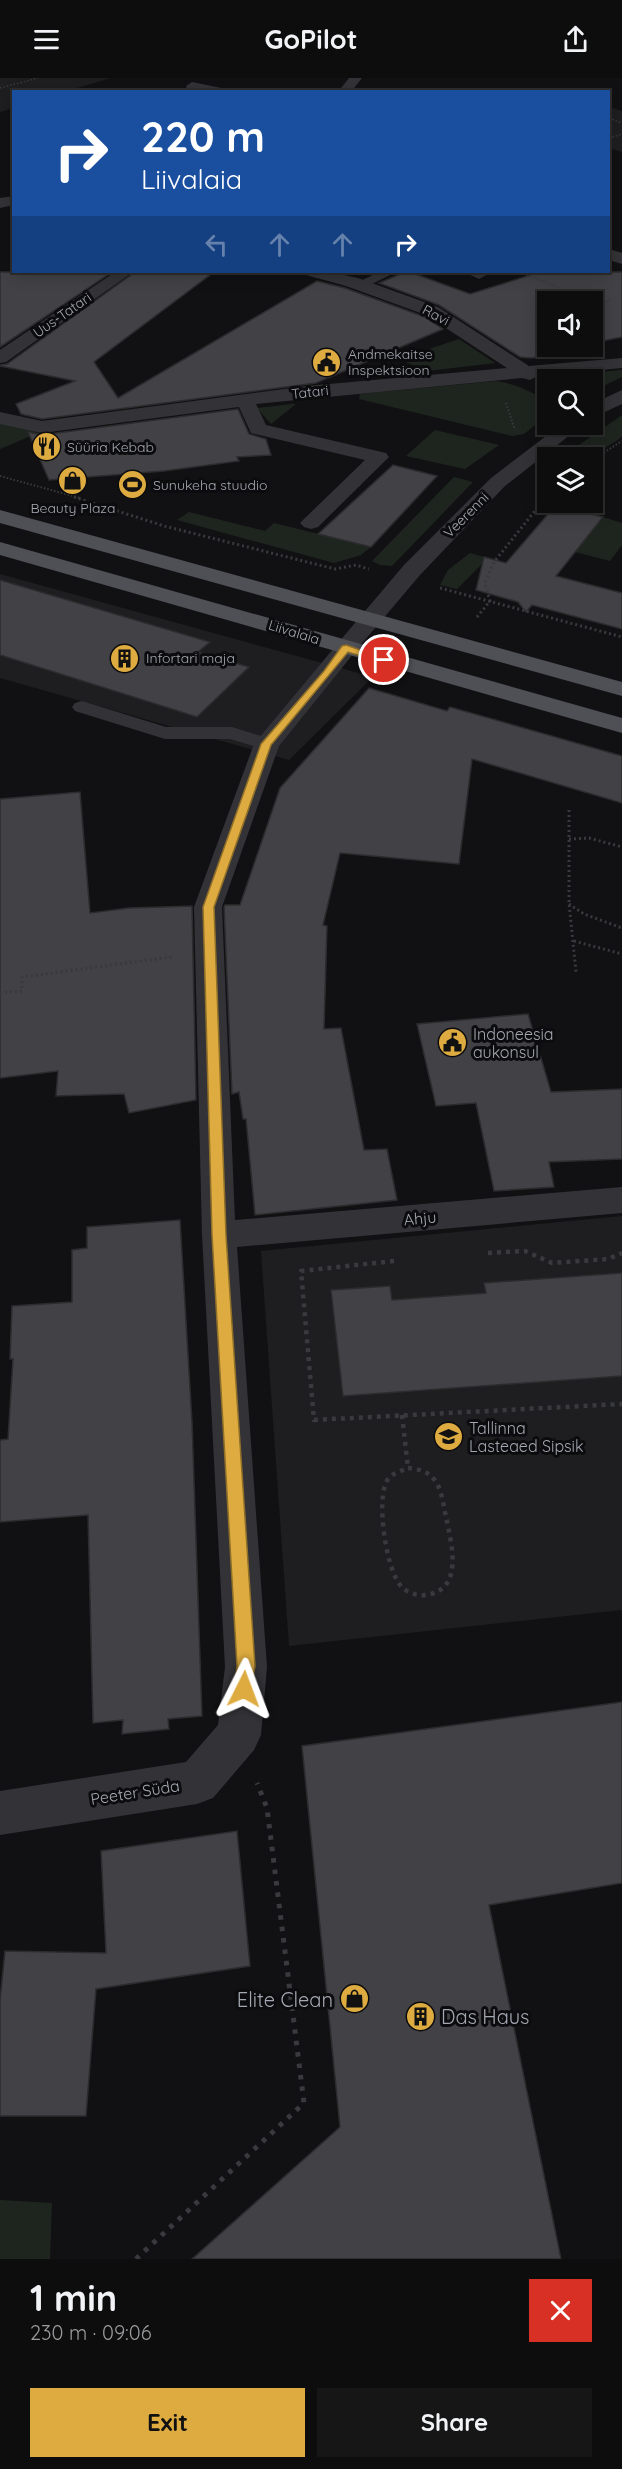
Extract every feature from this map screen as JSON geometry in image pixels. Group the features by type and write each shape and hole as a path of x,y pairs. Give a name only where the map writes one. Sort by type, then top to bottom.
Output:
{"main road":[{"name":"Liivalaia","path":"0,516 622,689"},
{"name":"Liivalaia","path":"0,548 422,671 622,726"}],"street":[{"path":"346,90 356,78"},
{"path":"192,86 211,90"},
{"name":"Uus-Tatari","path":"0,358 124,273"},
{"name":"Ravi","path":"316,273 432,310 537,379"},
{"name":"Tatari","path":"0,418 42,427 307,392 622,363"},
{"path":"603,406 622,396"},
{"path":"245,400 258,429 379,457 311,523"},
{"name":"Veerenni","path":"346,648 404,578 498,482 560,435"},
{"path":"240,1735 246,1666 219,1235 208,907 267,744 346,648"},
{"name":"Ahju","path":"219,1235 622,1200"},
{"name":"Peeter Süda","path":"0,1813 197,1782 240,1735"}],"lane":[{"path":"359,285 387,273"},
{"path":"82,707 165,733 232,733 267,744"}],"path":[{"path":"0,87 38,78"},
{"path":"522,273 567,291"},
{"path":"603,302 612,299"},
{"path":"505,399 509,418 518,435"},
{"path":"603,453 622,441"},
{"path":"0,476 103,505 164,526 335,569 356,565 622,637"},
{"path":"490,602 485,583 494,562 537,508"},
{"path":"475,620 490,602"},
{"path":"569,810 569,903 576,972"},
{"path":"569,838 596,838 622,847"},
{"path":"569,903 584,914 622,928"},
{"path":"574,941 622,954"},
{"path":"0,993 22,991 22,977 210,952"},
{"path":"480,1253 525,1251 552,1263 608,1259 622,1253"},
{"path":"404,1259 301,1271 314,1420 622,1404"},
{"path":"402,1415 408,1468"},
{"path":"408,1468 422,1470 435,1478 440,1490 453,1567 447,1583 436,1593 418,1596 400,1588 391,1572 383,1503 385,1483 394,1474 408,1468"},
{"path":"136,2259 304,2103 267,1808 240,1735"}],"shaded area":[{"path":"0,78 111,78 70,90 12,90 12,108 0,112"},
{"path":"610,107 622,111 622,152 610,148"},
{"path":"459,339 495,363 428,371 399,359"},
{"path":"622,370 622,377 603,386 603,372"},
{"path":"496,381 523,388 537,395 537,424 524,434 512,436 359,399 360,394"},
{"path":"296,404 271,424 257,408"},
{"path":"622,415 622,436 619,439 603,449 603,447 576,447 593,435 603,435 603,428"},
{"path":"0,418 40,432 0,449"},
{"path":"435,430 499,445 465,469 406,456"},
{"path":"454,477 473,482 392,566 380,565 372,561"},
{"path":"189,512 265,531 274,523 371,547 361,555 334,563 177,520"},
{"path":"603,517 622,523 622,545 610,561 575,552"},
{"path":"470,553 488,558 457,589 440,585 448,570"},
{"path":"0,574 373,677 289,760 0,678"},
{"name":"Tallinna Lasteaed Sipsik","path":"622,1216 622,1610 289,1646 261,1251"},
{"path":"0,2200 52,2203 50,2259 0,2259"}],"building":[{"path":"0,272 111,273 0,347"},
{"path":"622,272 622,337 603,341 603,291 537,291 537,357 540,357 530,358 520,357 439,305 379,283 403,273 413,273 470,294 537,273"},
{"path":"134,273 213,273 94,362 118,398 317,281 345,288 425,317 443,329 316,383 42,419 21,414 16,404 75,381 0,366 7,364"},
{"path":"238,409 249,434 266,439 271,455 237,457 239,461 164,471 49,480 28,432 42,435"},
{"path":"393,465 437,476 371,547 318,534"},
{"path":"549,513 586,513 603,517 556,576 622,593 622,629 532,605 526,612 518,602 476,590 484,557 506,563"},
{"name":"Infortari maja","path":"0,580 210,642 198,652 249,667 197,717 0,655"},
{"path":"369,688 447,711 450,707 622,756 622,803 472,759 459,864 340,853 323,925 327,926 324,1029 341,1028 364,1150 387,1149 397,1200 255,1215 246,1119 243,1119 239,1092 232,1094 224,907 225,905 240,905 280,788"},
{"path":"80,792 90,913 129,908 192,906 196,1100 129,1113 124,1094 56,1096 58,1071 0,1078 0,799"},
{"path":"528,1014 551,1092 622,1089 622,1159 549,1162 554,1187 494,1191 476,1103 436,1106 417,1024"},
{"path":"180,1220 192,1422 202,1716 168,1719 169,1729 122,1734 123,1720 93,1723 88,1515 0,1522 0,1440 8,1439 13,1359 10,1359 12,1306 72,1302 72,1250 87,1248 87,1227"},
{"path":"622,1273 622,1376 343,1396 331,1290 390,1286 392,1300 486,1293 484,1283"},
{"name":"Das Haus","path":"622,1702 622,1883 489,1905 561,2259 192,2259 340,2127 302,1746"},
{"path":"237,1831 250,1966 96,1989 86,2116 0,2116 0,2000 5,1951 106,1953 101,1851"}],"place":[{"name":"Andmekaitse Inspektsioon","path":"327,362"},
{"name":"Süüria Kebab","path":"46,447"},
{"name":"Beauty Plaza","path":"73,481"},
{"name":"Sunukeha stuudio","path":"132,485"},
{"name":"Infortari maja","path":"125,658"},
{"name":"Indoneesia aukonsul","path":"452,1043"},
{"name":"Tallinna Lasteaed Sipsik","path":"448,1437"},
{"name":"Elite Clean","path":"354,1999"},
{"name":"Das Haus","path":"420,2016"}],"route":[{"path":"244,1689 246,1666 219,1235 208,907 267,744 346,648 384,660"}]}
